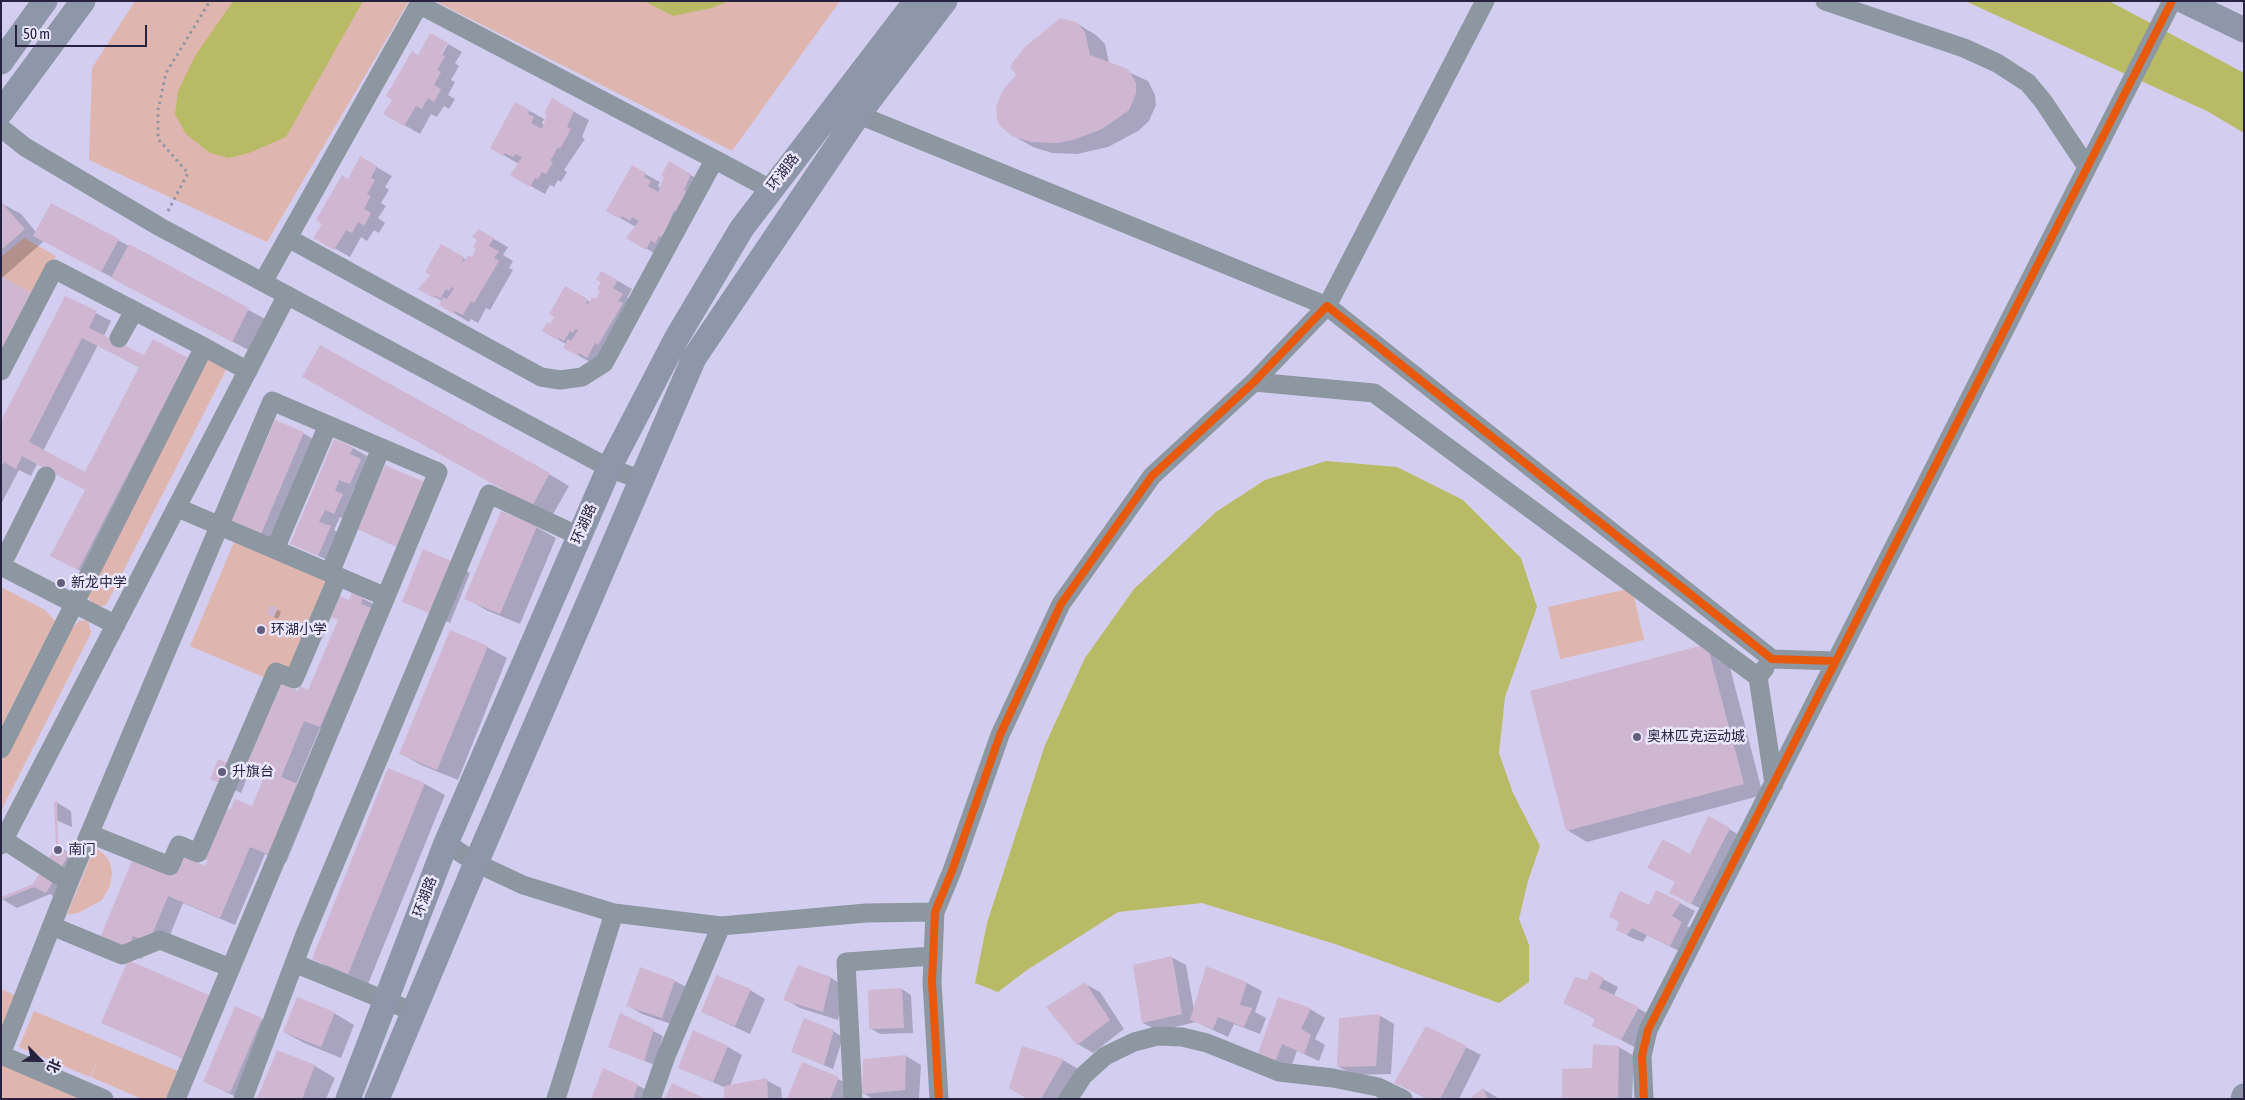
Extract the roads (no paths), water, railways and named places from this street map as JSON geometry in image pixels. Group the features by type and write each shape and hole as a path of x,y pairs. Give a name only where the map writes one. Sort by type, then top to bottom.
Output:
{"main road":[{"path":"1,62 45,1"},
{"path":"1,112 82,1"},
{"name":"环湖路","path":"377,1099 476,863 694,358 916,1"},
{"name":"环湖路","path":"348,1099 446,843 609,468 676,339 742,228 770,189 847,110 945,1"},
{"path":"2184,1 2244,30"}],"street":[{"path":"939,1099 932,982 935,912 952,871 1000,735 1061,604 1152,476 1254,382 1327,306 1485,1"},
{"path":"1824,1 1964,48 1997,63 2028,83 2044,101 2087,167"},
{"path":"1644,1099 1642,1056 1648,1030 2172,1"},
{"path":"263,282 417,8 426,8 770,189"},
{"path":"847,110 1327,306 1772,659 1835,661"},
{"path":"1,128 25,148 160,227 609,468 642,480"},
{"path":"288,238 541,376 560,380 582,377 604,363 711,166 712,158"},
{"path":"1,371 54,269 248,371"},
{"path":"69,882 3,843 287,295"},
{"path":"119,338 134,311"},
{"path":"1,749 204,347"},
{"path":"1254,382 1374,393 1758,677 1774,784"},
{"path":"104,1099 6,1057 3,1049 69,882 221,526 272,401 438,472 176,1099"},
{"path":"276,549 328,425"},
{"path":"90,834 170,866 179,845 198,853 276,672 294,680 381,448"},
{"path":"46,476 1,566 116,625"},
{"path":"243,1099 294,963 489,494 579,536"},
{"path":"178,508 386,597"},
{"path":"1758,677 1772,659"},
{"path":"446,843 476,863 522,885 614,912 721,926 866,913 935,912"},
{"path":"556,1099 614,912"},
{"path":"52,926 122,955 160,940 231,968"},
{"path":"651,1099 666,1056 721,926"},
{"path":"853,1099 846,962 933,956"},
{"path":"294,963 414,1012"},
{"path":"1068,1099 1083,1076 1105,1056 1134,1042 1157,1036 1182,1037 1207,1043 1279,1072 1333,1078 1378,1087 1403,1099"}],"place":[{"name":"新龙中学","path":"61,583"},
{"name":"环湖小学","path":"261,630"},
{"name":"奥林匹克运动城","path":"1637,737"},
{"name":"升旗台","path":"222,772"},
{"name":"南门","path":"58,850"}]}
